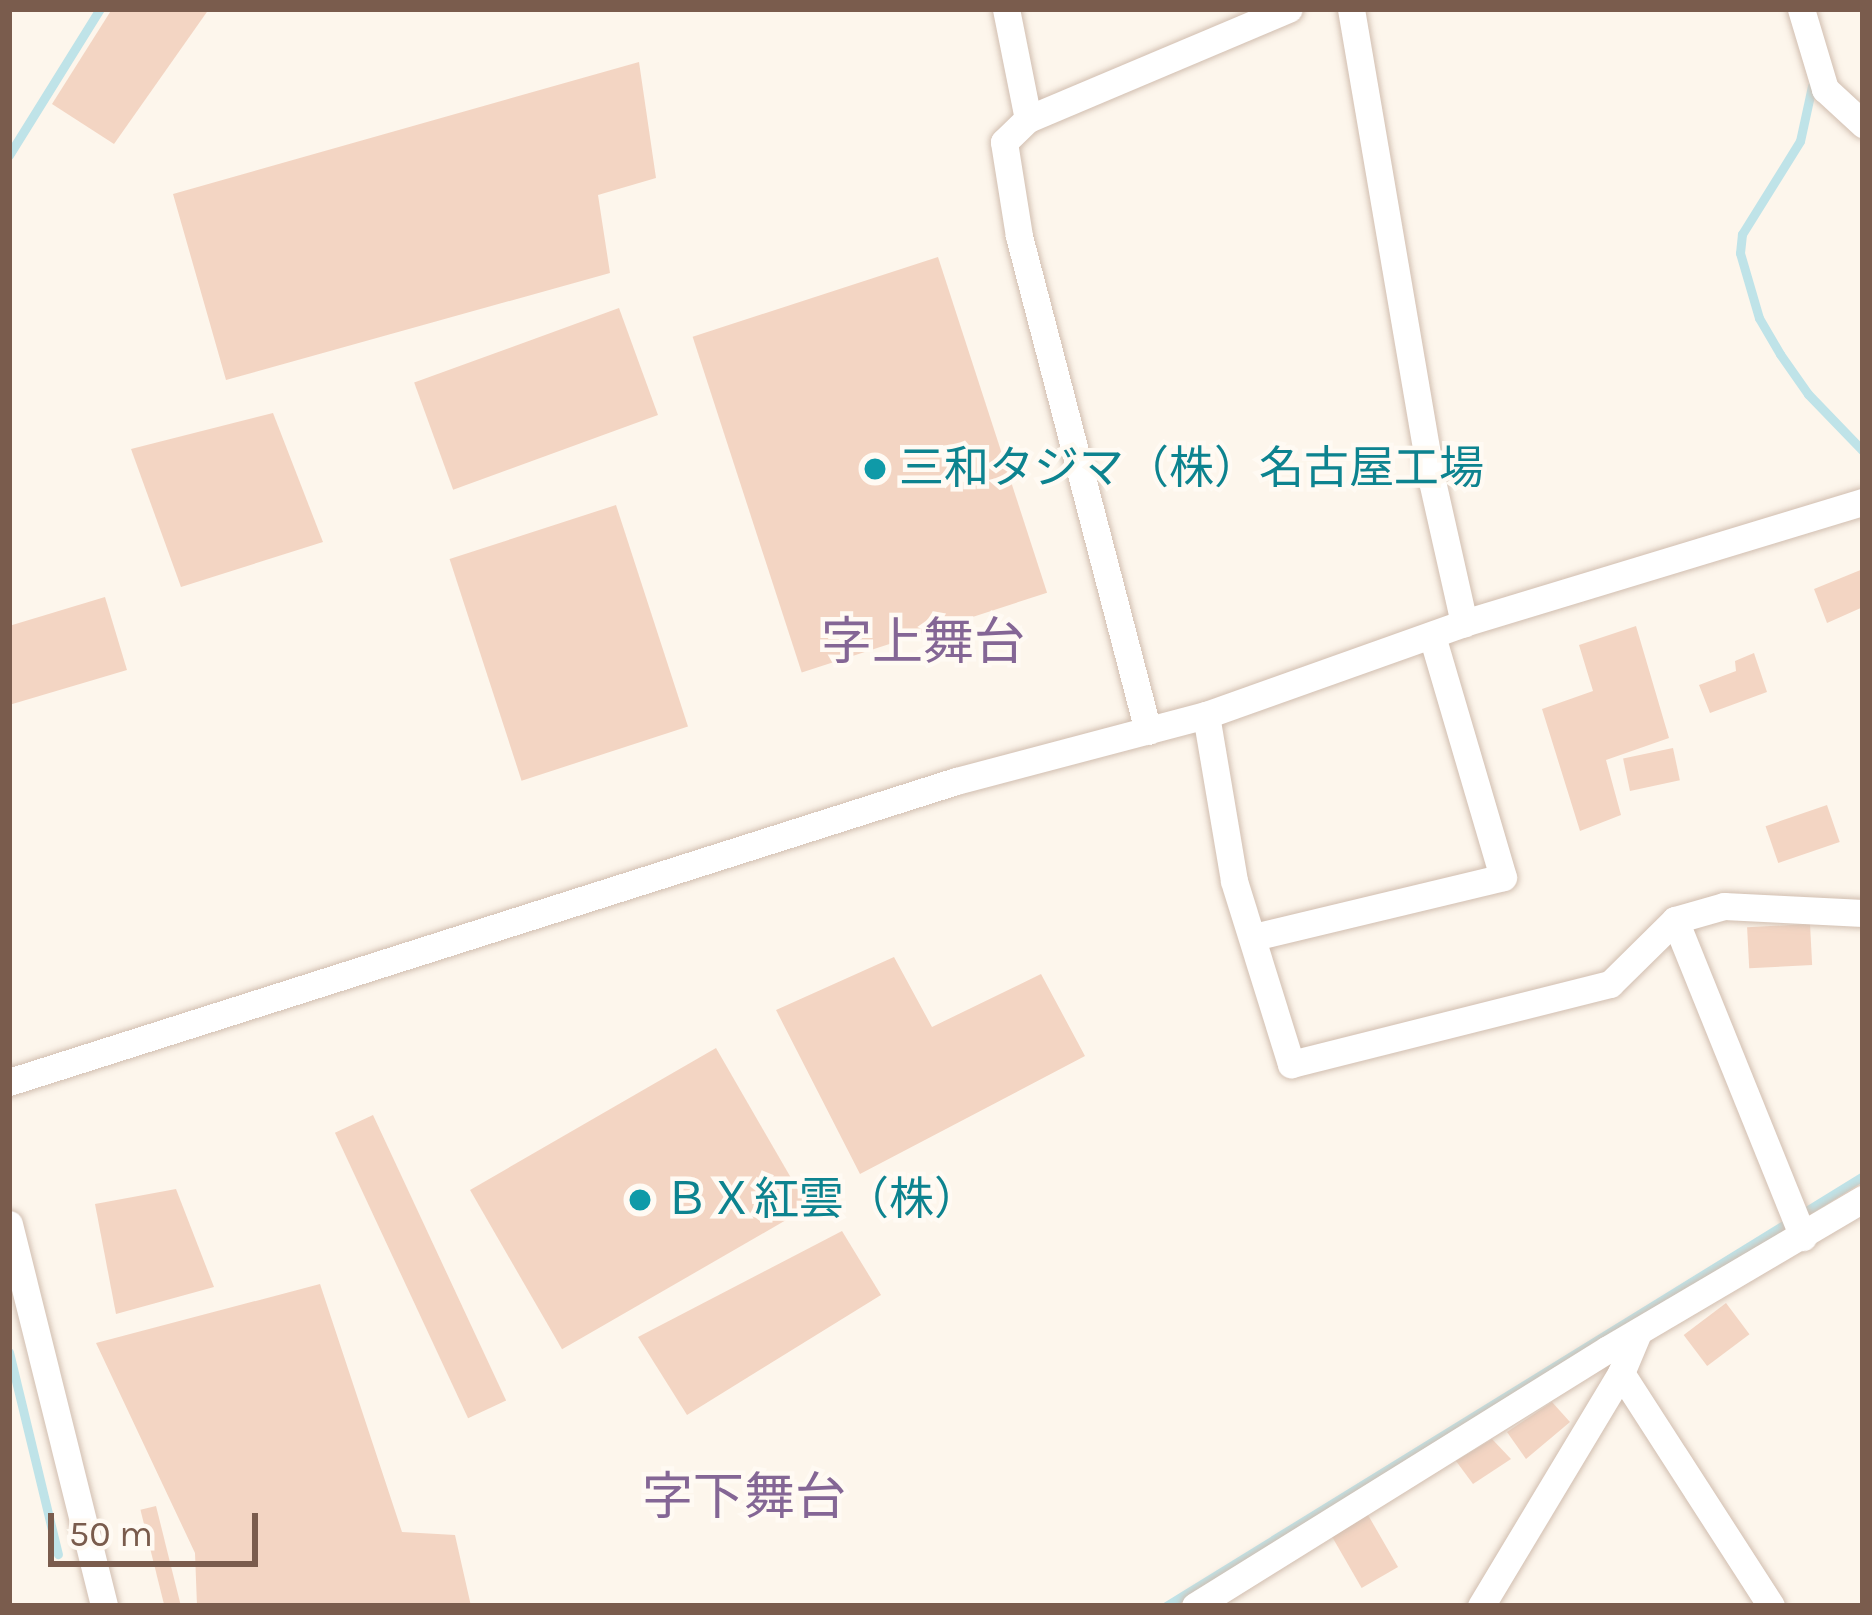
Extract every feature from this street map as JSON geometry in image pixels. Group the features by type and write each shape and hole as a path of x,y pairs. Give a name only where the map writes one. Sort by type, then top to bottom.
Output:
{"street":[{"path":"1006,9 1028,119"},
{"path":"1148,730 1019,236 1004,142 1028,119 1289,9"},
{"path":"1351,9 1424,436 1463,623"},
{"path":"1801,9 1825,89 1863,124"},
{"path":"9,1082 956,781 1206,715 1463,623 1863,502"},
{"path":"1254,937 1503,877 1432,635"},
{"path":"1206,715 1234,881 1291,1064 1610,984 1675,920 1724,906 1863,913"},
{"path":"1675,920 1803,1237"},
{"path":"1195,1606 1863,1199"},
{"path":"9,1224 104,1606"},
{"path":"1480,1606 1621,1373 1637,1335"},
{"path":"1621,1373 1771,1606"}],"building":[{"path":"112,9 209,9 114,144 52,104"},
{"path":"639,62 656,178 598,195 610,273 226,380 173,194"},
{"name":"三和タジマ（株）名古屋工場","path":"938,257 1047,593 802,672 693,337"},
{"path":"619,308 658,415 453,490 414,383"},
{"path":"273,413 323,542 181,587 131,449"},
{"path":"616,505 688,727 522,781 450,559"},
{"path":"1863,569 1863,607 1827,623 1814,589"},
{"path":"105,597 127,670 9,705 9,626"},
{"path":"1636,626 1669,738 1606,760 1621,815 1580,831 1542,709 1593,691 1579,645"},
{"path":"1754,653 1767,692 1710,713 1699,685 1736,671 1735,661"},
{"path":"1673,748 1680,780 1630,791 1623,759"},
{"path":"1827,805 1840,842 1778,863 1766,826"},
{"path":"1810,924 1812,965 1749,968 1747,927"},
{"path":"894,957 932,1027 1041,974 1085,1056 860,1174 776,1010"},
{"name":"ＢＸ紅雲（株）","path":"716,1048 808,1207 562,1349 470,1190"},
{"path":"373,1115 506,1400 468,1418 335,1133"},
{"path":"176,1189 214,1287 116,1314 95,1204"},
{"path":"842,1231 881,1295 687,1415 638,1337"},
{"path":"320,1284 402,1532 455,1535 471,1606 197,1606 195,1553 96,1343"},
{"path":"1726,1303 1749,1334 1707,1366 1684,1335"},
{"path":"1552,1402 1570,1422 1526,1459 1507,1432"},
{"path":"1492,1439 1511,1459 1473,1484 1456,1461"},
{"path":"156,1506 181,1606 164,1606 140,1510"},
{"path":"1368,1515 1398,1567 1362,1588 1332,1536"}],"waterway":[{"path":"9,155 100,9"},
{"path":"1812,86 1800,141 1742,234 1740,253 1759,318 1780,354 1808,394 1863,451"},
{"path":"1166,1606 1863,1176"},
{"path":"9,1352 58,1554"}],"place":[{"name":"三和タジマ（株）名古屋工場","path":"875,469"},
{"name":"ＢＸ紅雲（株）","path":"640,1200"}],"district":[{"name":"字上舞台","path":"923,642"},
{"name":"字下舞台","path":"744,1497"}]}
